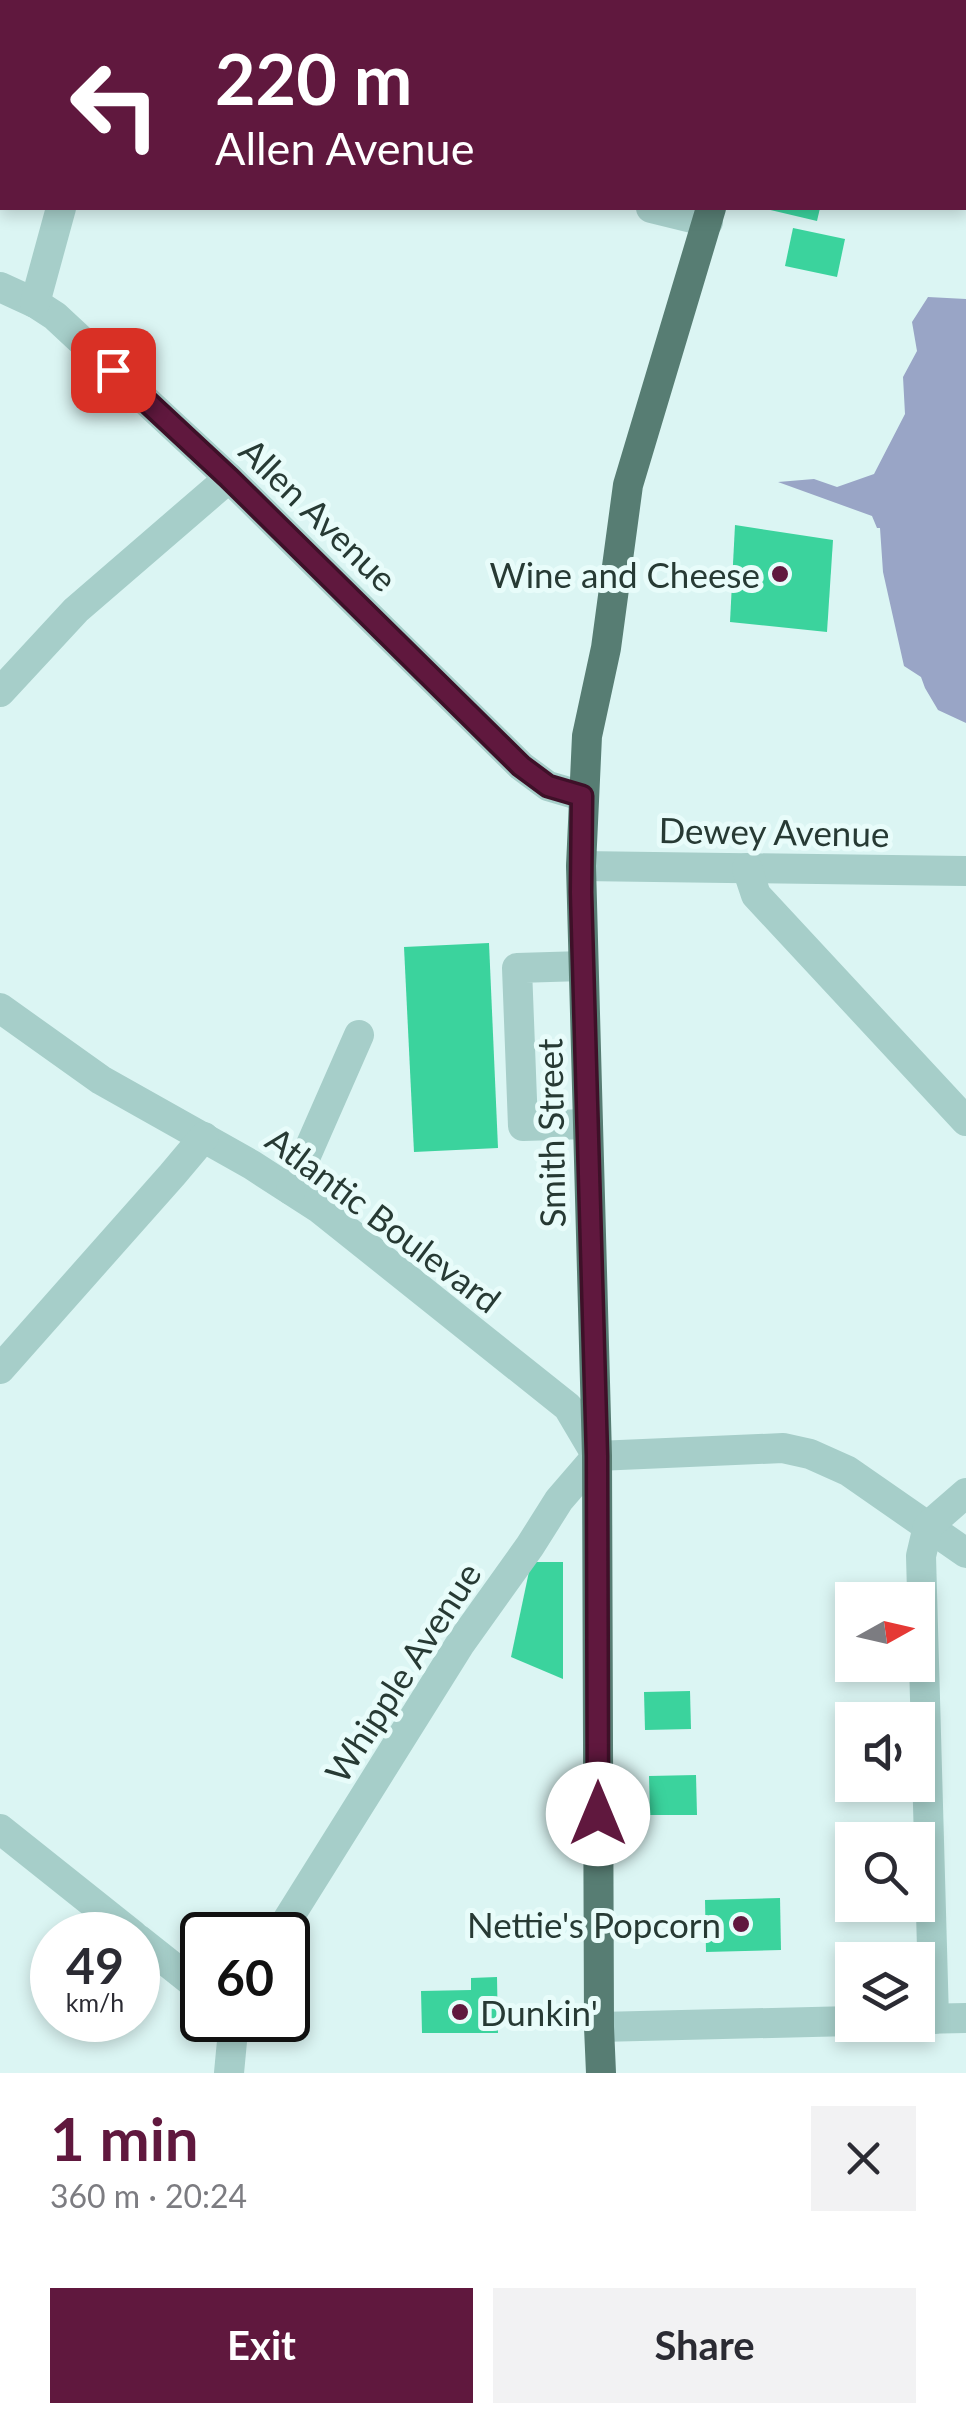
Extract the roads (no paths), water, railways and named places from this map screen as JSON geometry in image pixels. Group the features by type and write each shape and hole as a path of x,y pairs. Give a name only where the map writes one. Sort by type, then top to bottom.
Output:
{"main road":[{"name":"Smith Street","path":"601,2073 597,1456 582,796 586,736 606,648 628,485 709,215"}],"street":[{"path":"35,303 60,210"},
{"path":"667,210 709,215"},
{"name":"Allen Avenue","path":"0,287 55,316 229,478 521,766 548,786 582,796"},
{"path":"0,692 76,610 229,478"},
{"name":"Dewey Avenue","path":"581,866 966,871"},
{"path":"747,868 756,894 966,1121"},
{"path":"583,966 516,968 523,1126 588,1124"},
{"name":"Atlantic Boulevard","path":"0,1008 101,1080 204,1136 320,1210 568,1408 597,1456"},
{"path":"291,1190 359,1035"},
{"path":"0,1369 204,1136"},
{"path":"597,1456 783,1448 810,1454 848,1470 966,1552"},
{"name":"Whipple Avenue","path":"292,1912 460,1644 559,1500 597,1456"},
{"path":"925,1942 921,1556 928,1526 966,1493"},
{"path":"0,1829 104,1912"},
{"path":"160,1957 180,1973"},
{"path":"935,2019 966,2018"},
{"path":"599,2027 835,2021"},
{"path":"229,2073 231,2042"}],"place":[{"name":"Wine and Cheese","path":"780,574"},
{"name":"Nettie's Popcorn","path":"741,1924"},
{"name":"Dunkin'","path":"460,2012"}]}
